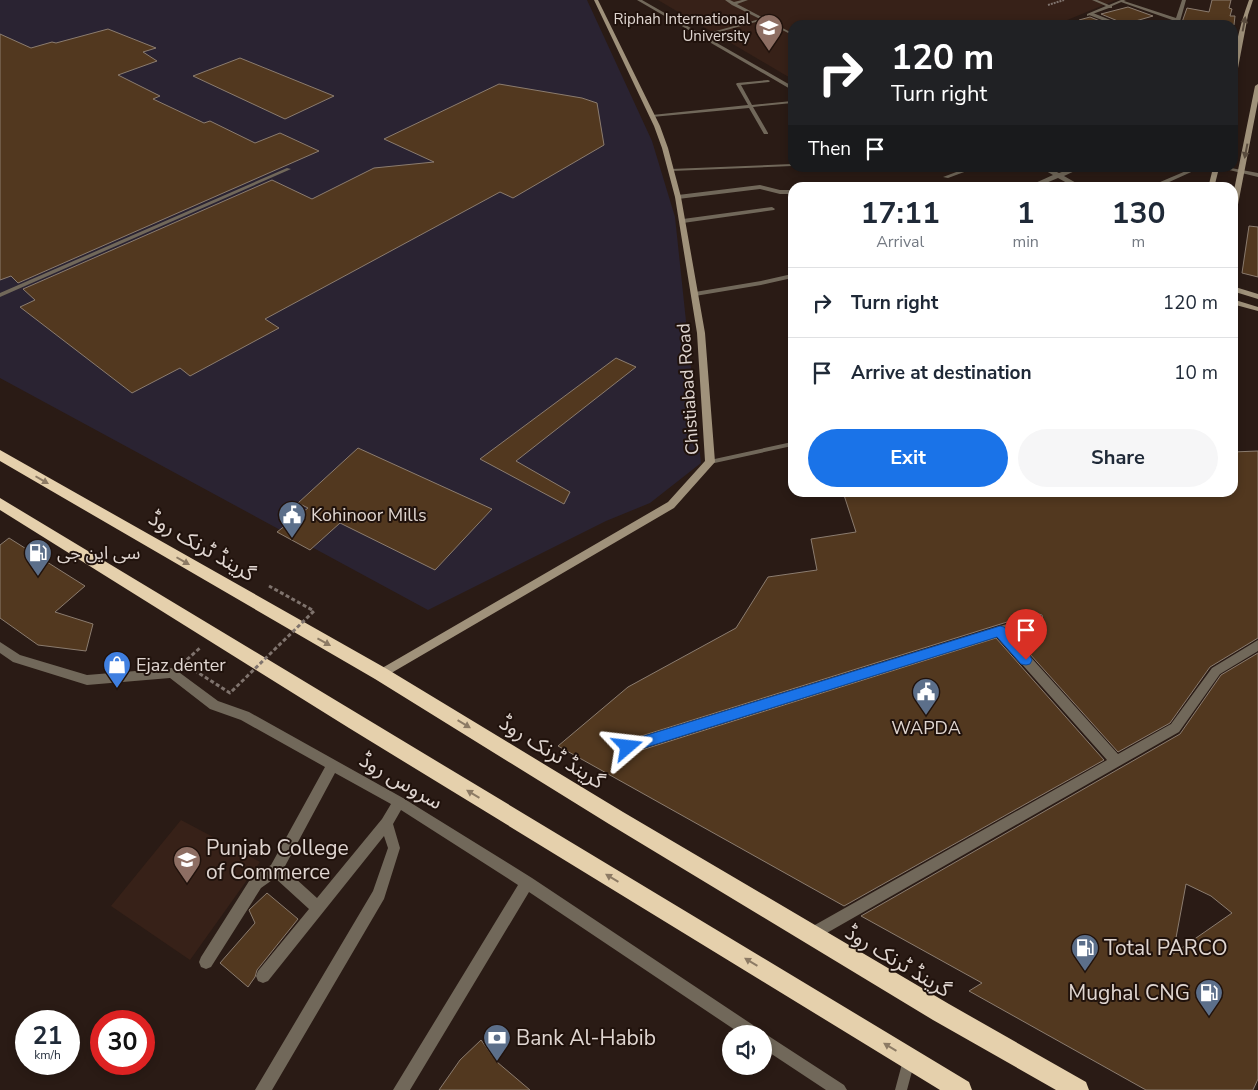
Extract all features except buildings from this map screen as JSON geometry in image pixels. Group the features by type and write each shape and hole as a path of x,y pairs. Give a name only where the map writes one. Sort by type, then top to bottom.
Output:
{"highway":[{"name":"گرینڈ ٹرنک روڈ","path":"0,456 381,674 811,935 1078,1090"},
{"path":"0,503 363,727 961,1090"}],"main road":[{"name":"Chistiabad Road","path":"381,674 670,505 710,462 701,333 678,198 665,148 652,116 596,0"},
{"path":"1238,47 1251,0"},
{"path":"1238,191 1258,86"},
{"path":"1238,290 1258,297"},
{"path":"1238,303 1258,310"}],"street":[{"path":"639,0 788,86"},
{"path":"1124,0 1170,20"},
{"path":"1178,20 1184,0"},
{"path":"1090,15 1105,20"},
{"path":"1238,171 1258,175"},
{"path":"946,177 960,172"},
{"path":"1052,172 1071,182"},
{"path":"1041,182 1066,172"},
{"path":"1163,182 1187,172"},
{"path":"678,198 760,187 788,192"},
{"path":"628,747 1036,619"},
{"path":"1000,631 1116,761"},
{"path":"811,935 1175,728 1216,671 1258,645"},
{"path":"0,647 17,659 87,680 172,673"},
{"name":"سروس روڈ","path":"172,673 214,705 245,716 399,802 527,883 740,1025"},
{"path":"206,962 256,883 276,870 332,766"},
{"path":"263,976 386,823 399,802"},
{"path":"263,1090 379,894 394,848 386,823"},
{"path":"276,870 318,908"},
{"path":"401,1090 527,883"},
{"path":"772,1045 839,1090"}],"lane":[{"path":"727,0 788,32"},
{"path":"733,4 746,0"},
{"path":"1094,0 1111,7"},
{"path":"1090,15 1124,0"},
{"path":"702,36 764,19"},
{"path":"766,133 738,84 768,81"},
{"path":"652,116 788,102"},
{"path":"671,170 788,164"},
{"path":"0,295 290,169"},
{"path":"683,221 772,209"},
{"path":"695,294 788,277"},
{"path":"710,462 788,445"},
{"path":"901,1090 909,1058"}],"path":[{"path":"1048,5 1063,0"},
{"path":"183,663 230,693 314,611 269,586"},
{"path":"172,673 215,635"}],"shaded area":[{"path":"0,0 587,0 652,141 675,217 701,463 650,503 606,521 428,610 0,378"},
{"name":"Riphah International University","path":"658,0 1116,0 1067,20 788,20 788,77"},
{"name":"Punjab College of Commerce","path":"181,820 260,862 190,960 111,906"}],"place":[{"name":"Riphah International University","path":"769,52"},
{"name":"Kohinoor Mills","path":"292,539"},
{"name":"سی این جی","path":"38,577"},
{"name":"Ejaz denter","path":"117,689"},
{"name":"WAPDA","path":"926,716"},
{"name":"Punjab College of Commerce","path":"187,884"},
{"name":"Total PARCO","path":"1085,972"},
{"name":"Mughal CNG","path":"1209,1017"},
{"name":"Bank Al-Habib","path":"497,1062"}],"route":[{"path":"628,747 1000,631 1026,660"}]}
